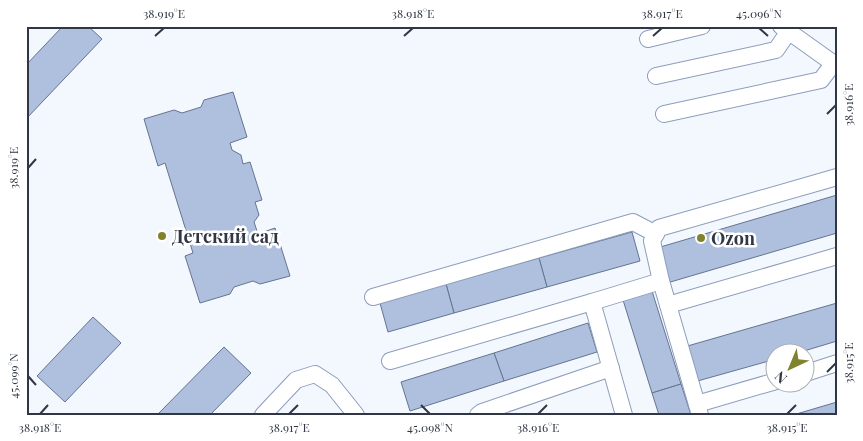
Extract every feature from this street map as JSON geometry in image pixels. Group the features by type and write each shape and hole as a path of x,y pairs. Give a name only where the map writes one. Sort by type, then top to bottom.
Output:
{"street":[{"path":"648,39 702,26"},
{"path":"656,76 776,50 785,29 835,65 821,80 664,114"},
{"path":"766,385 698,410 652,241 659,228 837,177"},
{"path":"373,297 633,222 656,234"},
{"path":"668,305 837,256"},
{"path":"390,361 662,281"},
{"path":"592,302 624,415"},
{"path":"816,370 837,363"},
{"path":"478,415 611,368"},
{"path":"263,415 296,380 316,374 332,386 356,415"}],"building":[{"path":"63,26 88,26 102,39 26,119 26,65"},
{"path":"233,92 247,137 230,143 232,150 241,155 243,164 250,162 262,200 255,202 259,215 254,222 258,234 275,228 290,276 260,284 253,281 234,287 230,294 200,303 185,256 193,253 165,163 158,166 144,119 174,110 182,113 201,107 204,100"},
{"path":"837,195 837,233 667,283 657,248"},
{"path":"632,232 640,261 547,287 539,258"},
{"path":"539,258 547,287 454,313 446,284"},
{"path":"446,284 454,313 388,332 380,303"},
{"path":"652,291 681,384 652,393 623,300"},
{"path":"837,303 837,341 816,347 816,344 766,344 766,362 694,382 684,347"},
{"path":"93,317 121,343 65,402 37,376"},
{"path":"588,323 597,352 504,381 494,353"},
{"path":"224,347 251,373 210,415 157,415"},
{"path":"494,353 504,381 410,411 401,382"},
{"path":"681,384 691,415 659,415 652,393"},
{"path":"837,402 837,415 793,415"}],"place":[{"name":"Детский сад","path":"162,236"},
{"name":"Ozon","path":"701,238"}]}
